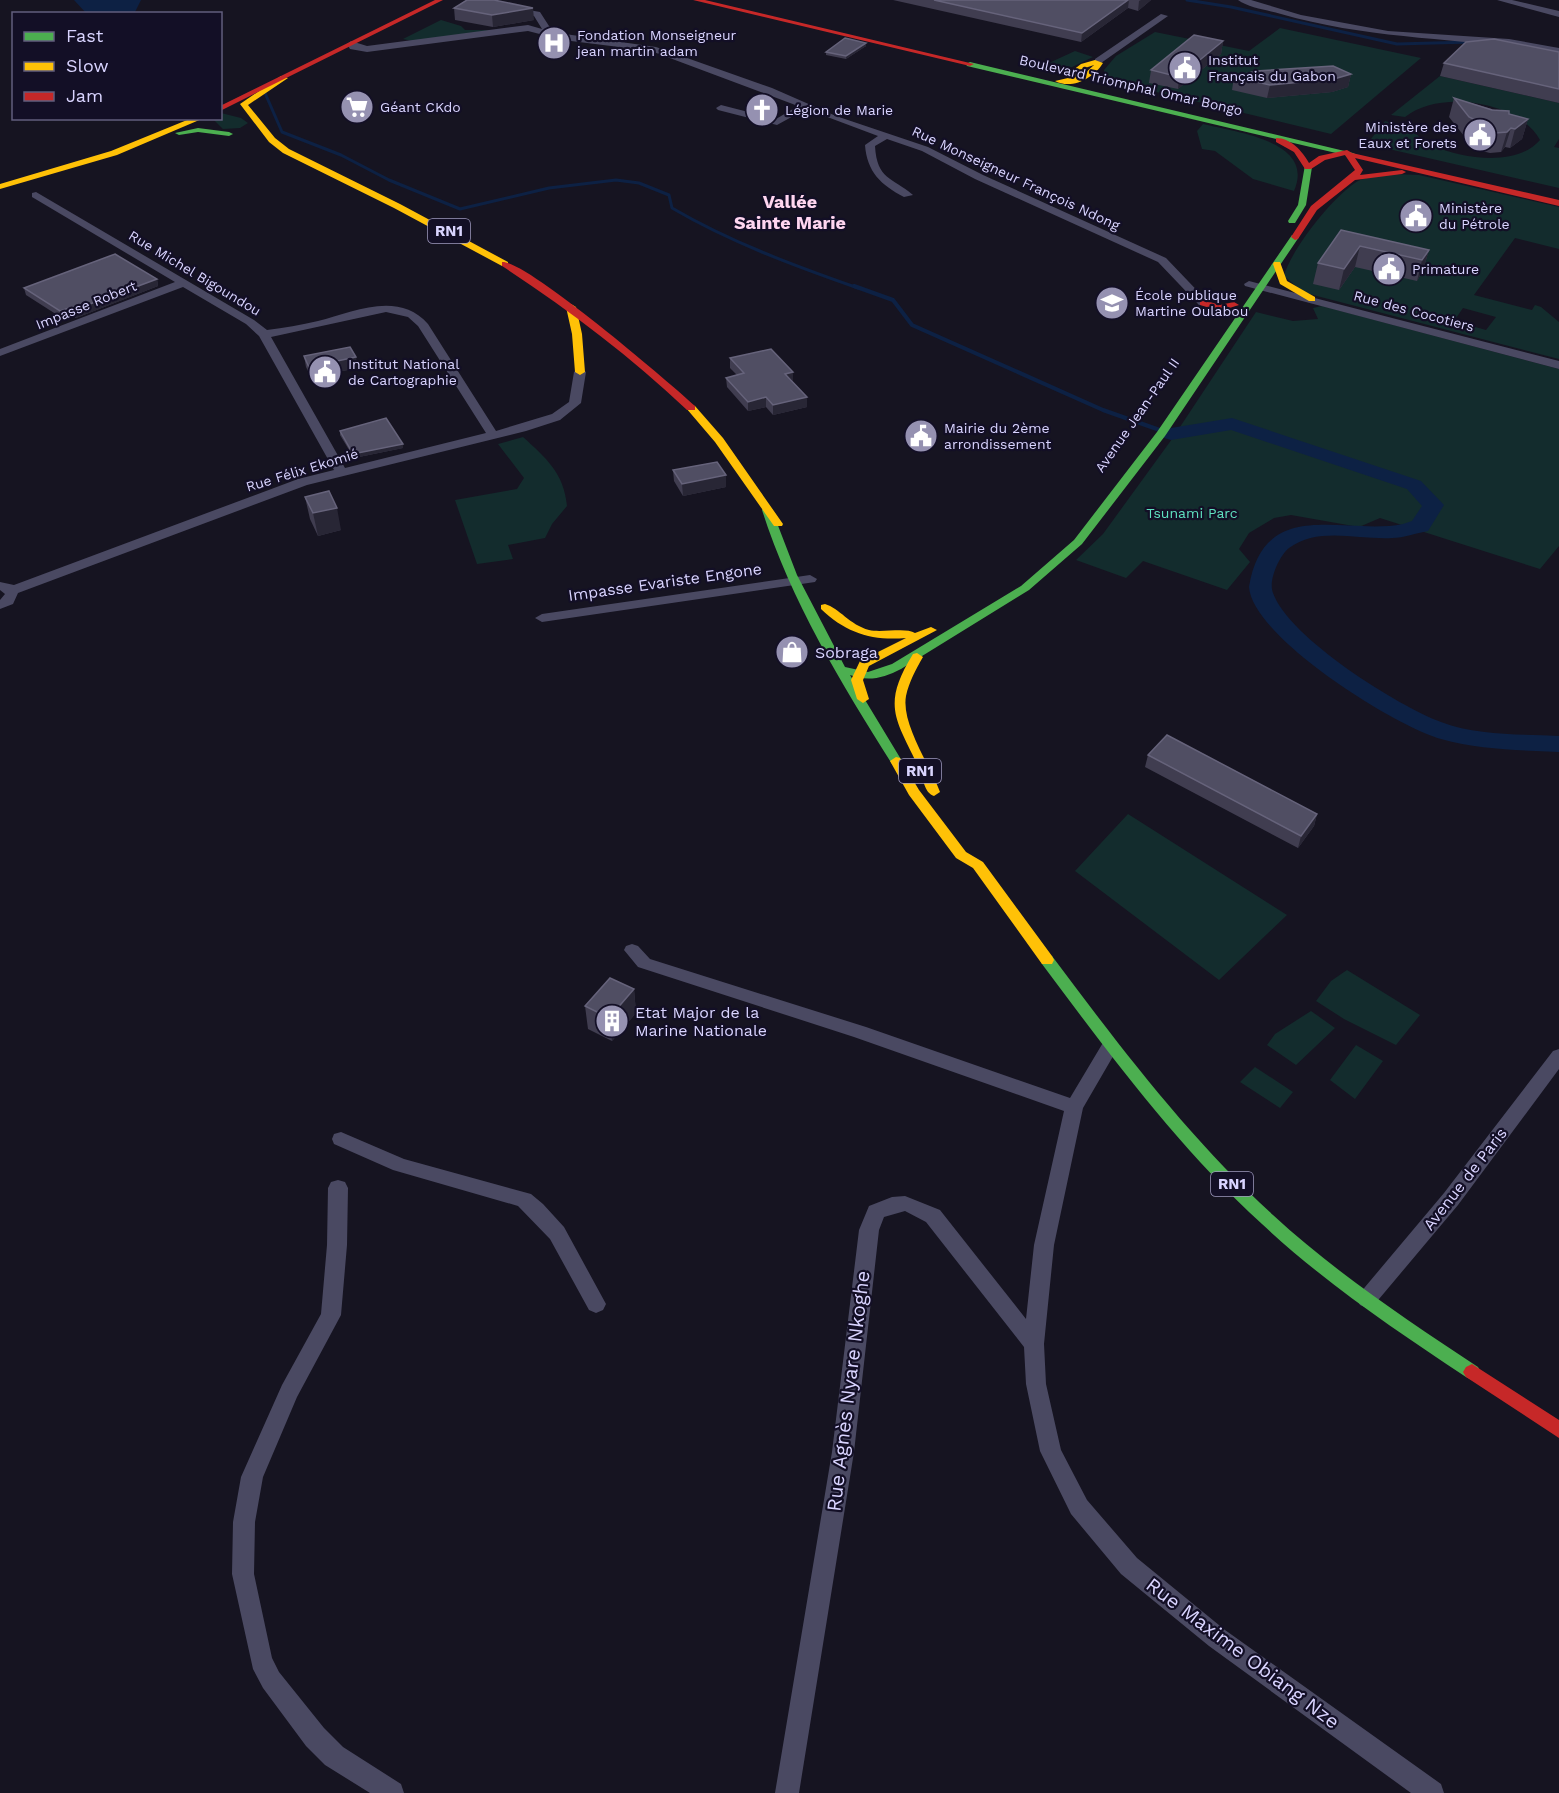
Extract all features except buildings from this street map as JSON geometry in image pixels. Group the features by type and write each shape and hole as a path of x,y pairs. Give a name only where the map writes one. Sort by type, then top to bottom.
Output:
{"main road":[{"path":"222,109 284,78 423,0"},
{"path":"266,86 314,57 351,44 440,0"},
{"name":"Boulevard Triomphal Omar Bongo","path":"696,0 1559,203"},
{"path":"707,0 747,9 775,5 807,19"},
{"name":"Boulevard Triomphal Omar Bongo","path":"730,0 775,5 807,19 1026,69 1075,75 1113,90 1559,194"},
{"path":"775,5 781,17 854,37"},
{"path":"222,97 325,53"},
{"path":"979,66 1056,81 1096,66 1098,83 1113,90"},
{"path":"1075,75 1083,87 1153,107"},
{"path":"222,103 247,95"},
{"path":"0,189 190,130 246,132 244,106 247,95"},
{"name":"RN1","path":"222,112 246,132"},
{"path":"1224,115 1330,143 1347,152 1359,168 1352,178"},
{"path":"0,180 95,150 171,120"},
{"path":"24,173 74,161 185,120"},
{"path":"133,146 195,120"},
{"name":"RN1","path":"213,120 286,151 467,241 529,276 571,307 595,345 631,355 686,403 737,463 767,510 790,540 844,642"},
{"path":"1239,127 1293,148 1308,166 1326,176 1352,178 1396,172 1448,177"},
{"path":"1308,166 1322,158 1347,152 1375,154 1491,178"},
{"name":"Avenue Jean-Paul II","path":"859,670 885,674 998,605 1053,566 1078,542 1101,515 1163,431 1255,286 1302,205 1308,166"},
{"path":"0,189 36,195 37,183 66,169"},
{"name":"Avenue Jean-Paul II","path":"1164,404 1234,305 1277,264 1314,208 1352,178"},
{"path":"1277,264 1278,276 1284,284 1312,299"},
{"path":"1203,303 1220,308 1234,305"},
{"path":"1203,303 1222,323"},
{"path":"571,307 595,345 580,372"},
{"name":"Avenue Jean-Paul II","path":"859,670 871,659 931,630 1029,569 1063,540 1100,500 1145,430"},
{"name":"RN1","path":"767,510 776,542 796,585 836,660 901,770 961,855 978,865 1110,1046 1187,1137 1267,1219 1367,1299 1559,1430"},
{"path":"796,585 807,599 846,669 859,670 860,694 901,770"},
{"path":"825,607 847,628 866,636 893,637 931,630"},
{"name":"RN1","path":"859,670 937,797 932,782 904,729 897,706 902,679 923,650"},
{"name":"RN1","path":"968,841 977,854 978,865"}],"street":[{"path":"1242,0 1271,10 1371,31 1417,38 1509,42 1559,51"},
{"path":"1502,0 1559,14"},
{"path":"478,2 537,14 546,28 554,34"},
{"path":"1096,66 1164,16"},
{"name":"Rue Monseigneur François Ndong","path":"351,44 353,47 367,49 528,27 554,34 653,50 769,90 803,107 926,149 979,177 1162,260 1203,303"},
{"path":"325,53 367,49"},
{"path":"721,108 777,122 803,107"},
{"path":"886,136 870,146 870,157 883,183 908,195"},
{"name":"Rue Michel Bigoundou","path":"36,195 250,322 264,333 341,471"},
{"name":"Impasse Robert","path":"0,352 45,338 182,282"},
{"name":"Rue des Cocotiers","path":"1255,286 1559,365"},
{"path":"264,333 316,325 373,311 406,312 417,317 423,324 493,435"},
{"name":"Rue Félix Ekomié","path":"6,588 232,507 341,471 539,423 571,408 578,396 580,372"},
{"name":"Impasse Evariste Engone","path":"542,618 796,585 805,569"},
{"path":"0,605 11,597 6,588"},
{"path":"632,950 644,963 860,1032 1074,1107"},
{"name":"Rue Maxime Obiang Nze","path":"1110,1046 1074,1107 1044,1245 1034,1344 1036,1384 1051,1451 1079,1507 1129,1566 1217,1638 1432,1793"},
{"name":"Avenue de Paris","path":"1367,1299 1451,1198 1559,1056"},
{"path":"341,1139 400,1165 463,1181 532,1205 551,1223 596,1304"},
{"path":"338,1188 338,1245 331,1315 289,1392 252,1477 244,1522 243,1574 261,1661 271,1680 315,1737 334,1756 392,1793"},
{"name":"Rue Agnès Nyare Nkoghe","path":"787,1793 843,1452 869,1230 876,1212 891,1204 911,1203 933,1216 1034,1344"}],"green space":[{"path":"441,20 461,26 465,30 493,30 412,41 403,39"},
{"path":"1280,28 1421,58 1331,134 1123,84 1105,77 1104,70 1116,56 1155,32 1249,51"},
{"path":"1075,51 1093,57 1070,68 1038,68"},
{"path":"1440,76 1559,103 1559,139 1554,147 1559,148 1559,188 1367,144 1385,121 1407,128 1427,142 1446,151 1474,157 1504,157 1518,154 1530,149 1540,140 1530,127 1515,116 1477,103 1437,103 1420,108 1405,117 1391,115"},
{"path":"222,113 241,118 248,123 240,128 223,129 214,120 222,120"},
{"path":"1203,124 1252,136 1283,150 1294,161 1298,174 1294,191 1253,179 1215,151 1202,149 1197,131"},
{"path":"1394,174 1419,175 1559,207 1559,249 1515,238 1474,295 1532,310 1535,305 1541,307 1559,322 1559,359 1303,292 1284,276 1304,238 1337,198 1358,181","holes":["1463,308 1496,317 1486,330 1454,321"]},
{"name":"Tsunami Parc","path":"1322,306 1559,369 1559,546 1540,569 1380,518 1359,527 1291,515 1274,518 1249,533 1239,549 1250,562 1227,590 1143,561 1126,578 1076,560 1103,534 1172,439 1256,312 1293,321 1318,319 1313,308"},
{"path":"523,437 546,459 558,475 567,506 552,524 545,538 508,545 513,559 477,564 455,500 517,489 524,478 498,444"},
{"path":"1128,814 1287,915 1219,980 1075,871"},
{"path":"1347,970 1420,1015 1396,1045 1344,1019 1316,1001 1331,981"},
{"path":"1311,1011 1335,1028 1296,1065 1267,1045 1275,1034"},
{"path":"1356,1045 1383,1061 1355,1099 1330,1080"},
{"path":"1255,1067 1293,1092 1280,1108 1240,1082"}],"water":[{"path":"74,0 141,0 135,12 85,12"}],"waterway":[{"path":"1187,0 1231,7 1397,44 1471,42"},
{"path":"265,93 282,132 341,155 389,180 460,209 549,188 616,180 639,183 669,195 672,208 717,232 787,262 858,288"},
{"path":"854,286 893,300 912,325 1103,410 1171,434"},
{"path":"1171,434 1232,424 1414,485 1433,505 1420,526 1393,532 1321,530 1294,536 1282,543 1270,558 1262,580 1261,592 1270,609 1309,650 1336,671 1414,720 1464,737 1559,744"}],"traffic: fast":[{"path":"970,64 1353,155"},
{"path":"179,133 198,130 229,134"},
{"path":"1292,221 1302,205 1308,167"},
{"path":"923,650 1025,588 1078,542 1161,434 1295,237"},
{"path":"767,510 778,543 806,608 896,761"},
{"path":"848,670 858,674 878,674 897,667 923,650"},
{"path":"1047,960 1152,1096 1237,1190 1268,1220 1341,1281 1472,1372"}],"traffic: slow":[{"path":"1059,81 1071,80 1077,80 1087,76 1099,63 1080,67 1071,76 1073,81"},
{"path":"284,78 244,104 272,140 286,151 397,206 505,264"},
{"path":"0,187 114,153 195,120"},
{"path":"1277,264 1283,282 1312,299"},
{"path":"571,307 577,334 580,372"},
{"path":"691,408 719,440 778,524"},
{"path":"825,607 844,623 864,632 885,636 910,634"},
{"path":"863,699 857,680 864,664 931,630"},
{"path":"917,657 905,679 900,697 900,712 903,726 934,792"},
{"path":"896,761 914,792 961,855 978,865 1047,960"}],"traffic: jam":[{"path":"222,108 440,0"},
{"path":"696,0 970,64"},
{"path":"1279,140 1297,150 1308,167"},
{"path":"1295,237 1314,208 1354,177 1359,170 1347,152 1322,158 1308,167"},
{"path":"1353,155 1559,203"},
{"path":"1352,178 1402,172"},
{"path":"505,264 602,332 647,368 691,408"},
{"path":"1203,303 1220,308 1234,305"},
{"path":"1472,1372 1559,1430"}],"place":[{"name":"Fondation Monseigneur jean martin adam","path":"554,43"},
{"name":"Institut Français du Gabon","path":"1185,68"},
{"name":"Géant CKdo","path":"357,107"},
{"name":"Légion de Marie","path":"762,110"},
{"name":"Ministère des Eaux et Forets","path":"1480,135"},
{"name":"Ministère du Pétrole","path":"1416,216"},
{"name":"Primature","path":"1389,269"},
{"name":"École publique Martine Oulabou","path":"1112,303"},
{"name":"Institut National de Cartographie","path":"325,372"},
{"name":"Mairie du 2ème arrondissement","path":"921,436"},
{"name":"Sobraga","path":"792,652"},
{"name":"Etat Major de la Marine Nationale","path":"612,1021"}],"district":[{"name":"Vallée Sainte Marie","path":"790,211"}]}
